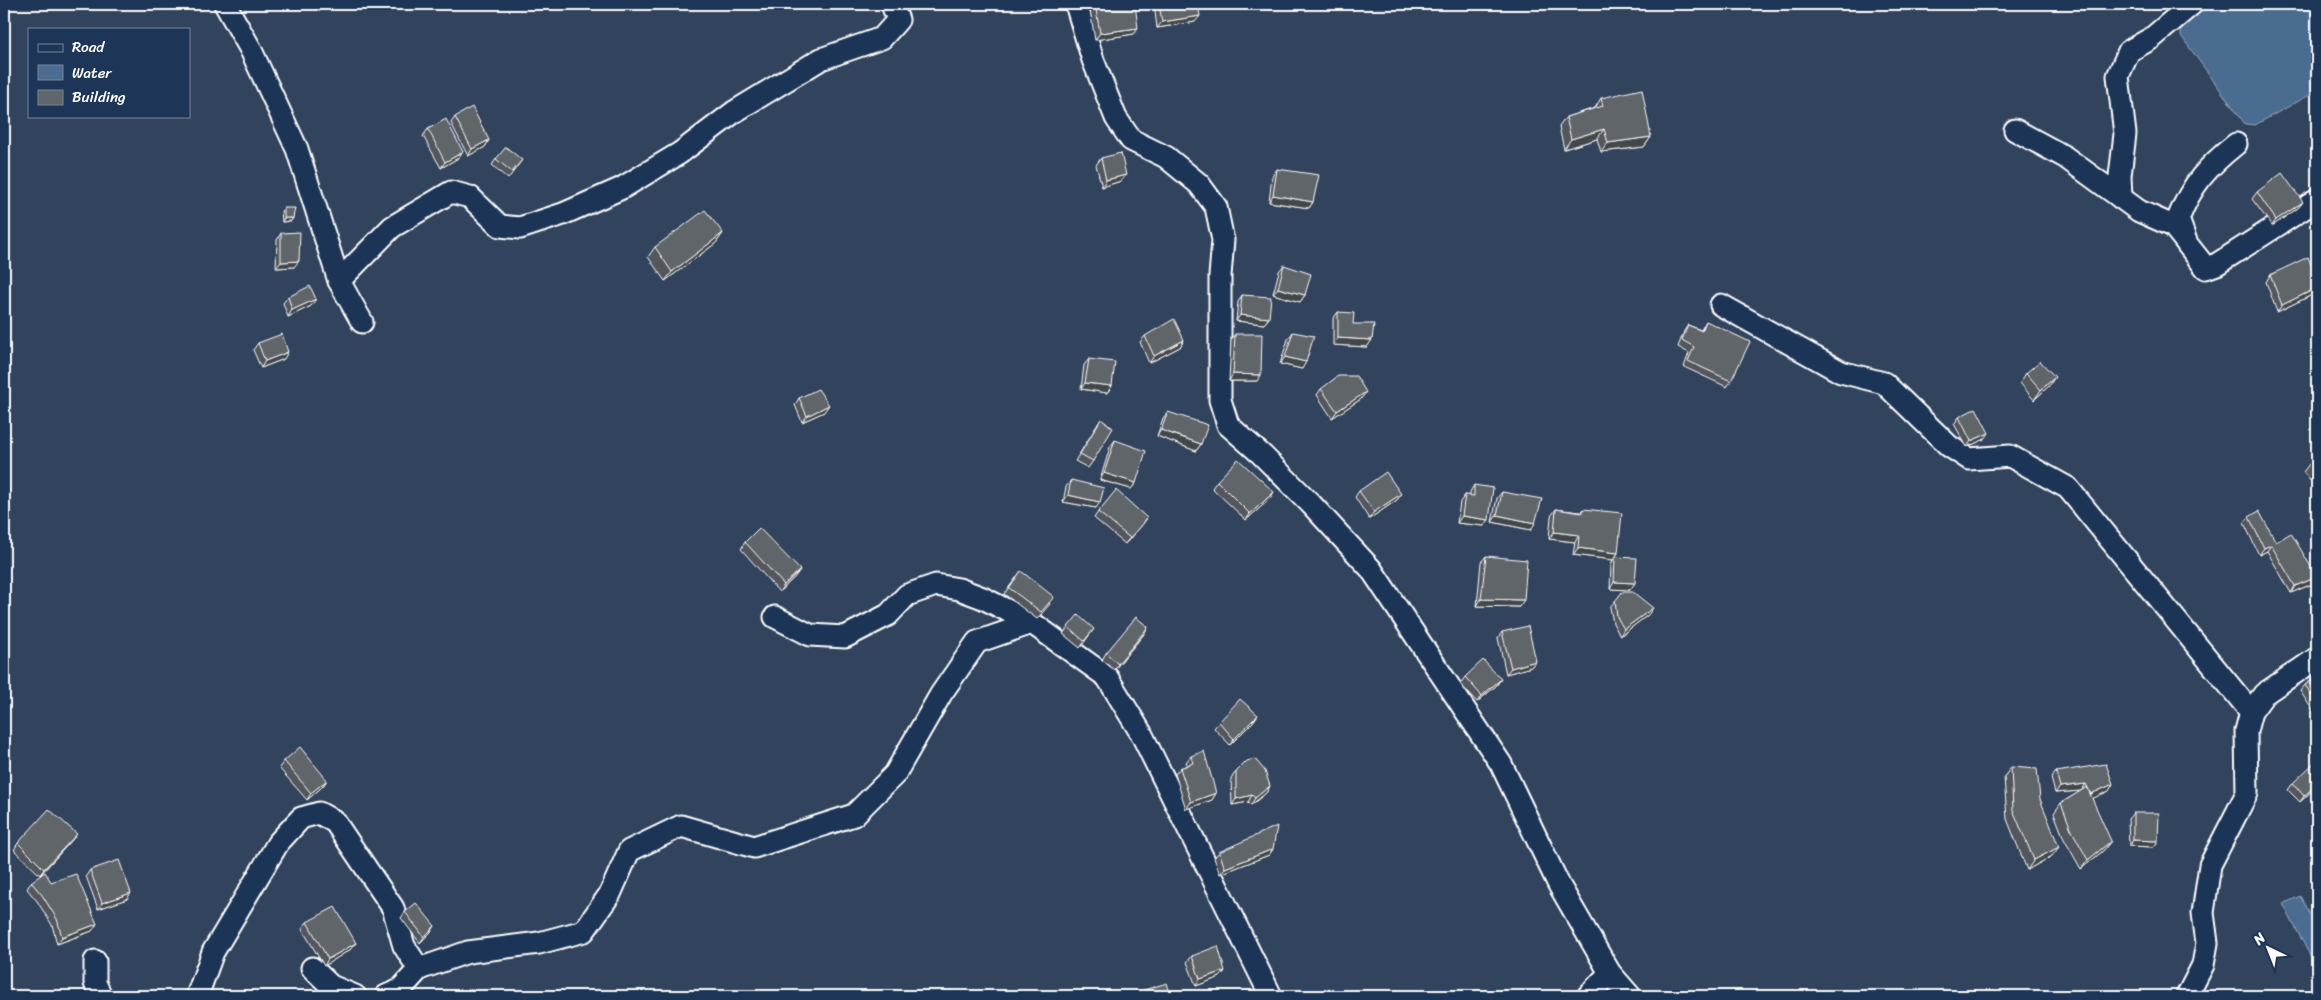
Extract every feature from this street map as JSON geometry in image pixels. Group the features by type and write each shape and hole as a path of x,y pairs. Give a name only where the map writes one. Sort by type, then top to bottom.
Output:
{"street":[{"path":"225,4 250,48 297,149 339,281 362,322"},
{"path":"339,281 392,227 451,192 470,197 500,226 520,228 563,214 622,188 680,153 734,112 821,59 882,38 898,20 892,4"},
{"path":"1076,4 1093,60 1116,118 1131,140 1166,157 1199,184 1216,207 1223,240 1220,276 1220,400 1228,425 1297,490 1372,569 1502,764 1559,885 1610,974 1630,996"},
{"path":"2121,198 2120,176 2126,134 2118,76 2129,51 2152,38 2192,4"},
{"path":"2015,130 2064,157 2139,211 2172,226 2206,268 2217,264 2317,200"},
{"path":"2187,244 2178,219 2190,191 2218,158 2236,144"},
{"path":"1721,305 1841,372 1884,383 1949,446 1969,459 2010,456 2068,488 2252,712"},
{"path":"775,617 810,635 845,637 888,615 908,595 936,585 959,589 983,598 1032,623 1107,676 1141,733 1271,996"},
{"path":"386,996 400,990 418,969 468,952 539,943 584,931 610,894 629,851 681,826 754,847 854,815 895,774 941,694 977,642 1032,623"},
{"path":"2187,996 2203,965 2207,943 2203,913 2210,866 2247,793 2246,731 2252,712 2264,694 2317,658"},
{"path":"197,996 213,952 278,843 301,818 319,813 335,822 393,908 404,946 418,969"},
{"path":"95,961 95,983 101,996"},
{"path":"312,968 331,986 355,996"},
{"path":"1588,996 1610,974"}],"water":[{"path":"2209,4 2317,4 2317,91 2255,125 2245,124 2181,36 2181,28"},
{"path":"2300,896 2317,927 2317,969 2283,904"}],"building":[{"path":"1095,4 1135,4 1138,28 1100,33"},
{"path":"1159,4 1198,4 1200,16 1162,22"},
{"path":"1642,89 1651,137 1608,143 1604,129 1571,139 1566,117 1603,106 1601,98"},
{"path":"472,107 489,140 472,149 455,117"},
{"path":"446,119 463,152 445,162 428,129"},
{"path":"506,147 522,160 512,172 496,159"},
{"path":"1121,153 1126,175 1106,180 1101,158"},
{"path":"1277,169 1319,175 1313,202 1273,195"},
{"path":"2282,173 2303,202 2276,220 2257,192"},
{"path":"284,208 295,208 293,218 284,218"},
{"path":"705,210 723,233 672,272 655,247"},
{"path":"300,232 299,261 281,262 281,233"},
{"path":"2308,257 2317,279 2317,288 2282,305 2270,275"},
{"path":"1284,265 1311,274 1305,295 1278,288"},
{"path":"310,286 316,299 292,310 288,297"},
{"path":"1242,295 1271,297 1269,318 1240,315"},
{"path":"1338,312 1354,313 1353,324 1374,324 1372,340 1338,338"},
{"path":"1174,319 1184,340 1154,356 1145,336"},
{"path":"1706,321 1750,342 1731,381 1688,361 1694,347 1682,340 1688,325 1702,331"},
{"path":"1293,332 1314,336 1306,362 1285,357"},
{"path":"282,334 288,352 265,361 258,343"},
{"path":"1235,334 1262,334 1261,375 1233,374"},
{"path":"1089,359 1115,362 1112,386 1085,383"},
{"path":"2040,361 2055,377 2041,390 2026,373"},
{"path":"1338,376 1356,376 1366,392 1337,411 1321,389"},
{"path":"818,389 829,405 807,416 799,398"},
{"path":"1976,408 1989,433 1971,441 1959,417"},
{"path":"1168,412 1208,425 1201,444 1161,430"},
{"path":"1101,419 1113,428 1093,461 1080,454"},
{"path":"1115,440 1146,451 1136,483 1104,473"},
{"path":"2317,457 2317,471 2310,463"},
{"path":"1238,459 1274,492 1250,514 1217,481"},
{"path":"1386,472 1401,494 1374,512 1359,491"},
{"path":"1071,480 1104,488 1100,502 1068,495"},
{"path":"1474,485 1493,488 1489,520 1462,516 1465,495 1474,496"},
{"path":"1116,490 1147,518 1130,538 1098,512"},
{"path":"1502,492 1542,499 1535,523 1497,515"},
{"path":"1556,509 1582,513 1583,509 1622,513 1618,553 1578,548 1579,535 1554,532"},
{"path":"2259,511 2276,542 2291,533 2317,577 2295,586 2271,545 2264,548 2249,517"},
{"path":"759,528 800,570 784,585 745,542"},
{"path":"1486,556 1527,560 1524,600 1481,599"},
{"path":"1615,557 1637,558 1635,583 1614,582"},
{"path":"1021,571 1054,597 1041,612 1009,588"},
{"path":"1622,592 1633,592 1653,608 1624,629 1617,617 1615,601"},
{"path":"1078,615 1094,629 1084,641 1068,627"},
{"path":"1136,617 1148,627 1118,664 1106,653"},
{"path":"1528,626 1536,661 1511,668 1502,632"},
{"path":"1483,660 1501,679 1482,696 1465,677"},
{"path":"2317,676 2317,703 2305,685"},
{"path":"1240,699 1258,715 1234,739 1219,722"},
{"path":"300,747 327,780 311,793 284,761"},
{"path":"1204,751 1216,793 1191,802 1180,768 1193,763 1191,756"},
{"path":"1255,759 1265,771 1270,786 1255,798 1252,795 1236,799 1236,772 1247,761"},
{"path":"2317,760 2317,784 2304,796 2293,783"},
{"path":"2106,764 2113,784 2091,794 2086,784 2060,787 2056,772"},
{"path":"2011,767 2037,769 2040,799 2059,847 2034,860 2013,810"},
{"path":"2087,787 2111,841 2088,860 2071,829 2061,803"},
{"path":"49,809 77,834 44,869 18,843"},
{"path":"2133,813 2159,813 2158,841 2133,840"},
{"path":"1277,826 1273,849 1225,868 1219,852"},
{"path":"119,860 131,893 102,903 90,870"},
{"path":"45,872 51,882 76,874 97,924 62,937 57,919 42,895 31,882"},
{"path":"416,903 435,926 424,937 405,912"},
{"path":"335,907 356,943 328,959 307,922"},
{"path":"1218,946 1225,971 1200,979 1192,956"},
{"path":"1167,983 1171,996 1124,996"}]}
